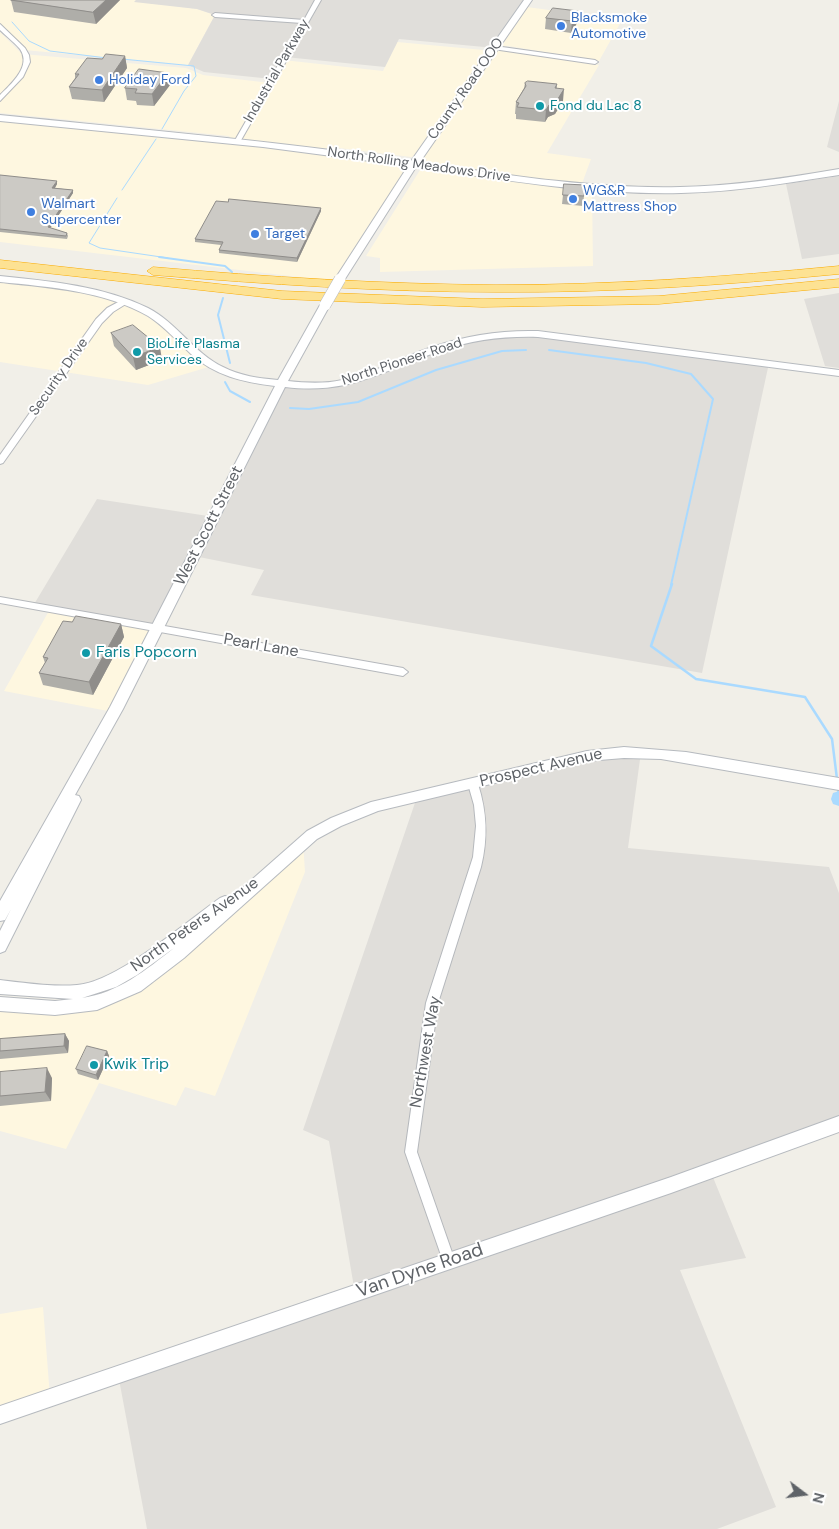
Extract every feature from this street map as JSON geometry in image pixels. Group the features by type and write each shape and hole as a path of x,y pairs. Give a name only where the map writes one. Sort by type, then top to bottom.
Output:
{"highway":[{"path":"0,252 154,271 288,283 381,288 548,290 655,286 839,270"},
{"path":"0,264 282,295 482,303 659,300 839,283"}],"main road":[{"name":"County Road OOO","path":"325,305 414,164 528,0"},
{"name":"North Rolling Meadows Drive","path":"0,118 350,155 509,178 573,185 677,190 728,187 839,172"},
{"name":"North Pioneer Road","path":"0,279 78,287 107,294 151,314 172,329 212,366 226,373 281,384 342,383 358,380 442,347 484,336 510,334 538,334 839,373"},
{"name":"West Scott Street","path":"0,915 36,848 95,748 281,384 325,305"},
{"name":"West Scott Street","path":"0,946 72,804 95,748"},
{"name":"Prospect Avenue","path":"265,876 312,835 344,818 376,806 587,756 628,752 686,757 836,783"},
{"name":"North Peters Avenue","path":"0,987 39,992 78,992 111,982 132,970 201,918 265,876"},
{"name":"North Peters Avenue","path":"0,1004 55,1008 97,1004 136,986 179,953 265,876"},
{"path":"0,1011 17,1006"},
{"name":"Van Dyne Road","path":"0,1415 670,1185 839,1124"}],"street":[{"name":"Industrial Parkway","path":"236,142 318,0"},
{"path":"215,14 305,22"},
{"path":"0,26 24,50 27,59 22,72 0,99"},
{"path":"495,48 596,62"},
{"name":"Security Drive","path":"0,461 98,321 110,310 125,302"},
{"name":"Pearl Lane","path":"0,600 404,672"},
{"name":"Northwest Way","path":"449,1261 411,1152 432,1003 481,846 481,816 473,784"}],"shaded area":[{"path":"0,0 136,0 197,9 215,15 188,65 24,50 0,26"},
{"path":"136,0 528,0 495,48 399,39 385,67 285,57 272,79 204,72 188,65 215,15 197,9 134,2"},
{"path":"527,7 622,20 599,61 508,46 501,47"},
{"path":"0,32 22,54 186,68 203,75 270,83 283,60 383,71 397,42 494,51 507,49 599,65 547,153 591,159 580,189 592,190 593,266 380,272 380,258 366,256 427,159 339,148 312,153 408,166 333,281 0,242 0,121 234,144 229,136 0,113"},
{"path":"839,101 839,152 827,147"},
{"path":"839,176 839,254 802,259 786,184"},
{"path":"0,279 78,287 143,309 212,366 148,385 0,362"},
{"path":"839,293 839,368 825,366 804,299"},
{"path":"510,334 769,363 702,673 251,595 264,570 189,555 157,628 33,606 97,499 208,516 221,503 281,384 342,383 442,347"},
{"path":"50,609 157,628 113,712 4,691"},
{"path":"641,752 628,848 829,867 839,893 839,1124 710,1170 746,1258 680,1270 776,1507 717,1529 147,1529 118,1374 355,1293 329,1141 303,1130 417,797 562,762"},
{"path":"303,842 305,872 215,1096 185,1087 176,1106 99,1083 66,1149 0,1131 0,1011 6,1009 55,1008 136,986"},
{"path":"43,1307 50,1397 0,1415 0,1314"}],"building":[{"path":"11,0 106,0 93,12"},
{"path":"553,8 578,11 572,21 546,18"},
{"path":"106,54 125,56 102,90 69,87 79,74 75,74 87,58 102,59"},
{"path":"139,69 168,73 152,94 135,93 137,89 125,88"},
{"path":"528,81 557,84 555,88 564,89 556,102 549,105 546,110 517,107 519,103 516,102 526,86 525,83"},
{"name":"Walmart Supercenter","path":"0,175 57,181 52,188 73,190 48,227 67,233 66,236 0,229"},
{"path":"564,184 585,185 584,196 563,195"},
{"name":"Target","path":"229,199 321,208 297,258 219,250 223,242 195,239 216,201 228,202"},
{"path":"133,325 160,347 133,357 111,333"},
{"name":"Faris Popcorn","path":"76,616 121,624 89,682 39,673 48,658 43,657 63,621 72,622"},
{"path":"65,1034 64,1046 0,1051 0,1039"},
{"name":"Kwik Trip","path":"87,1046 107,1051 96,1075 76,1069"},
{"path":"47,1068 45,1092 0,1096 0,1072"}],"waterway":[{"path":"12,22 29,41 50,51 107,58"},
{"path":"122,59 194,66 196,76 184,91 162,129"},
{"path":"122,190 156,139"},
{"path":"117,198 89,243 100,248 168,258"},
{"path":"159,257 225,266 232,272"},
{"path":"223,298 218,315 230,363"},
{"path":"290,408 309,409 358,402 436,370 502,351 526,350"},
{"path":"549,350 646,363 691,374 713,399 671,585"},
{"path":"225,382 230,391 250,402"},
{"path":"672,584 651,646 696,679 805,697 832,739 837,779"},
{"path":"838,787 839,798"}],"place":[{"name":"Blacksmoke Automotive","path":"561,26"},
{"name":"Holiday Ford","path":"99,80"},
{"name":"Fond du Lac 8","path":"540,106"},
{"name":"WG&R Mattress Shop","path":"573,199"},
{"name":"Walmart Supercenter","path":"31,212"},
{"name":"Target","path":"255,234"},
{"name":"BioLife Plasma Services","path":"137,352"},
{"name":"Faris Popcorn","path":"86,653"},
{"name":"Kwik Trip","path":"94,1065"}]}
